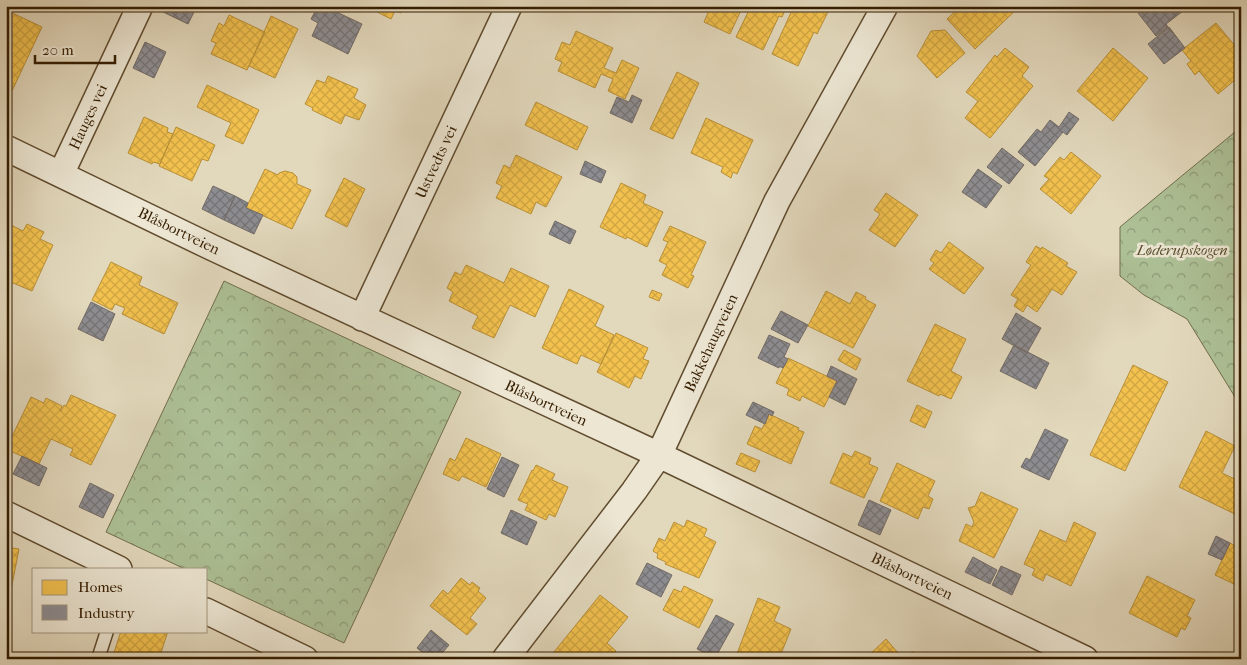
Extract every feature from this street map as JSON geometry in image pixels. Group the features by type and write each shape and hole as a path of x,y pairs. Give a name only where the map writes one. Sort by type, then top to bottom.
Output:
{"street":[{"name":"Hauges vei","path":"61,174 140,6"},
{"name":"Ustvedts vei","path":"362,318 509,6"},
{"name":"Bakkehaugveien","path":"505,659 634,491 659,455 777,201 885,6"},
{"name":"Blåsbortveien","path":"6,148 362,318 659,455 1085,659"},
{"path":"6,514 117,568"},
{"path":"208,612 279,653 305,659"}],"lane":[{"path":"98,659 107,632"}],"green space":[{"name":"Løderupskogen","path":"1241,127 1241,401 1235,397 1187,319 1144,295 1120,276 1120,227"},
{"path":"224,281 461,392 344,643 208,580 208,568 183,568 106,532"}],"building: Homes":[{"path":"365,6 404,6 401,13 395,11 391,19"},
{"path":"711,6 743,6 730,34 704,22"},
{"path":"751,6 787,6 782,17 779,16 763,50 736,37"},
{"path":"794,6 816,6 828,12 817,34 814,32 798,66 772,54"},
{"path":"961,6 1020,6 975,49 947,19"},
{"path":"6,10 42,27 12,91 6,88"},
{"path":"229,15 265,32 247,70 211,54 216,43 211,41 219,23 224,26"},
{"path":"271,16 298,29 275,78 249,66"},
{"path":"1216,23 1241,53 1239,56 1241,59 1241,75 1218,94 1199,71 1195,75 1187,64 1191,61 1182,50"},
{"path":"945,30 965,53 937,78 917,56 931,31"},
{"path":"576,31 613,48 604,68 616,73 622,60 639,68 625,99 608,91 613,79 601,74 595,88 558,71 562,62 555,59 562,42 570,45"},
{"path":"1005,48 1029,67 1022,76 1033,86 990,138 965,118 978,101 966,92 995,55 997,57"},
{"path":"1113,48 1148,78 1113,121 1077,91"},
{"path":"677,72 699,83 673,139 650,129"},
{"path":"328,76 358,89 354,98 366,105 359,120 345,115 341,124 312,110 313,108 305,104 317,80 325,83"},
{"path":"207,85 259,110 243,144 225,136 231,123 197,107"},
{"path":"536,102 588,127 577,150 525,125"},
{"path":"144,117 168,128 167,132 173,134 160,164 153,162 152,164 128,153"},
{"path":"706,118 753,140 737,174 733,172 731,178 721,172 723,167 691,153"},
{"path":"176,127 215,145 208,161 202,159 192,181 159,166"},
{"path":"1071,152 1101,176 1071,214 1040,189 1049,179 1044,176 1060,157 1064,160"},
{"path":"516,155 562,177 546,207 536,202 531,214 496,198 502,186 496,183 504,165 510,168"},
{"path":"265,169 278,175 285,171 293,173 297,177 297,184 311,190 292,229 246,208"},
{"path":"344,178 365,189 347,227 325,216"},
{"path":"621,183 646,195 643,203 663,212 647,247 600,227"},
{"path":"886,193 918,215 895,247 869,230 880,214 874,210"},
{"path":"27,224 44,232 40,239 53,245 32,291 6,280 6,236 11,225 23,231"},
{"path":"670,226 706,242 691,275 694,276 688,288 662,275 667,265 659,261 668,242 663,240"},
{"path":"949,242 984,268 964,294 929,269 934,263 930,260 936,250 941,253"},
{"path":"1036,246 1041,249 1042,247 1068,263 1066,266 1077,272 1062,295 1052,289 1037,312 1027,305 1023,312 1014,306 1018,299 1011,295 1031,265 1026,262"},
{"path":"111,262 142,277 139,285 178,303 164,334 122,314 125,308 115,304 112,310 92,300"},
{"path":"466,265 504,283 511,268 549,286 535,317 510,305 494,338 472,328 478,316 449,301 453,292 447,288 455,272 461,275"},
{"path":"569,289 604,306 595,326 614,335 601,364 581,355 577,364 542,348"},
{"path":"652,290 662,294 659,301 649,297"},
{"path":"826,291 850,304 856,292 876,305 853,348 808,326"},
{"path":"935,324 966,339 951,371 962,377 951,399 940,394 939,396 907,381"},
{"path":"616,333 648,348 643,359 649,361 641,379 635,376 629,388 597,372"},
{"path":"844,350 861,359 856,370 838,360"},
{"path":"788,358 837,381 824,407 802,396 800,401 787,395 789,389 776,383"},
{"path":"1133,365 1168,382 1125,471 1090,455"},
{"path":"71,395 116,415 91,465 70,455 73,449 51,439 39,464 6,449 31,397 44,403 46,398 62,406 61,411 64,405 66,406"},
{"path":"917,405 932,412 925,428 910,421"},
{"path":"769,414 804,432 791,464 747,444 755,426 762,429"},
{"path":"1206,431 1235,446 1222,473 1241,482 1241,517 1179,487"},
{"path":"466,438 501,454 486,487 462,476 459,481 443,474 450,458 455,461"},
{"path":"855,451 871,458 869,464 878,468 864,498 830,483 843,453 852,457"},
{"path":"741,453 760,461 755,472 736,464"},
{"path":"897,463 935,481 928,496 933,499 929,509 923,507 918,519 880,501"},
{"path":"536,465 555,474 552,480 568,487 555,517 549,514 546,520 525,510 528,504 518,500"},
{"path":"981,492 1018,509 994,558 959,541 966,524 972,527 974,522 968,508 975,506"},
{"path":"687,520 707,529 704,536 716,542 699,578 665,564 666,562 657,558 658,554 653,551 659,538 665,541 674,522 684,527"},
{"path":"1074,522 1096,533 1071,586 1046,574 1043,581 1032,575 1035,569 1024,564 1040,530 1066,542"},
{"path":"1230,543 1241,549 1241,575 1236,585 1215,575"},
{"path":"6,547 19,549 6,616"},
{"path":"1147,576 1195,600 1187,616 1191,618 1185,630 1181,628 1177,637 1129,613"},
{"path":"461,578 470,585 472,582 480,588 478,591 486,598 470,618 477,624 467,635 430,606 443,590 448,594"},
{"path":"684,586 713,600 699,628 663,610 674,589 681,592"},
{"path":"600,595 628,617 607,643 616,651 610,659 562,659 554,652"},
{"path":"758,598 780,607 774,621 791,629 779,659 735,659"},
{"path":"121,632 168,632 159,659 112,659"},
{"path":"886,639 899,654 909,659 865,659"},
{"path":"912,652 925,659 909,659"}],"building: Industry":[{"path":"163,6 197,6 188,24 161,11"},
{"path":"318,6 325,9 326,7 362,24 348,54 312,36 318,23 311,19"},
{"path":"1146,6 1183,6 1181,8 1183,11 1166,24 1168,27 1156,36 1138,13"},
{"path":"1169,27 1185,48 1164,64 1148,44"},
{"path":"145,42 166,52 154,78 133,68"},
{"path":"632,95 642,100 632,123 610,113 617,97 629,102"},
{"path":"1069,112 1079,119 1067,135 1063,132 1035,166 1018,152 1037,129 1041,132 1050,120 1059,127"},
{"path":"1002,148 1024,165 1009,184 987,167"},
{"path":"585,161 606,171 601,183 580,174"},
{"path":"978,169 1002,186 986,208 962,192"},
{"path":"213,186 235,196 224,220 202,209"},
{"path":"235,196 248,203 246,208 263,215 254,234 224,220"},
{"path":"555,221 576,231 570,244 549,234"},
{"path":"91,302 115,314 103,341 78,329"},
{"path":"781,311 808,325 798,343 771,329"},
{"path":"1016,313 1041,328 1027,353 1002,339"},
{"path":"769,335 790,344 784,357 788,359 783,368 758,358"},
{"path":"1014,345 1049,363 1036,389 1000,371"},
{"path":"831,366 857,379 845,405 829,397 837,381 827,376"},
{"path":"753,402 774,412 772,416 769,414 765,424 746,415"},
{"path":"1045,429 1068,440 1049,480 1021,467 1026,458 1030,460"},
{"path":"22,456 47,468 39,486 13,474"},
{"path":"502,457 519,465 504,497 487,489"},
{"path":"90,483 114,495 103,518 79,507"},
{"path":"869,500 891,510 880,535 858,525"},
{"path":"511,510 537,522 527,545 501,533"},
{"path":"1216,536 1230,543 1222,560 1208,554"},
{"path":"973,557 997,570 990,584 965,572"},
{"path":"647,563 672,575 661,597 636,584"},
{"path":"1001,566 1021,575 1012,595 992,585"},
{"path":"716,615 734,624 715,658 697,649"},
{"path":"431,630 449,645 437,659 431,659 417,648"}]}
